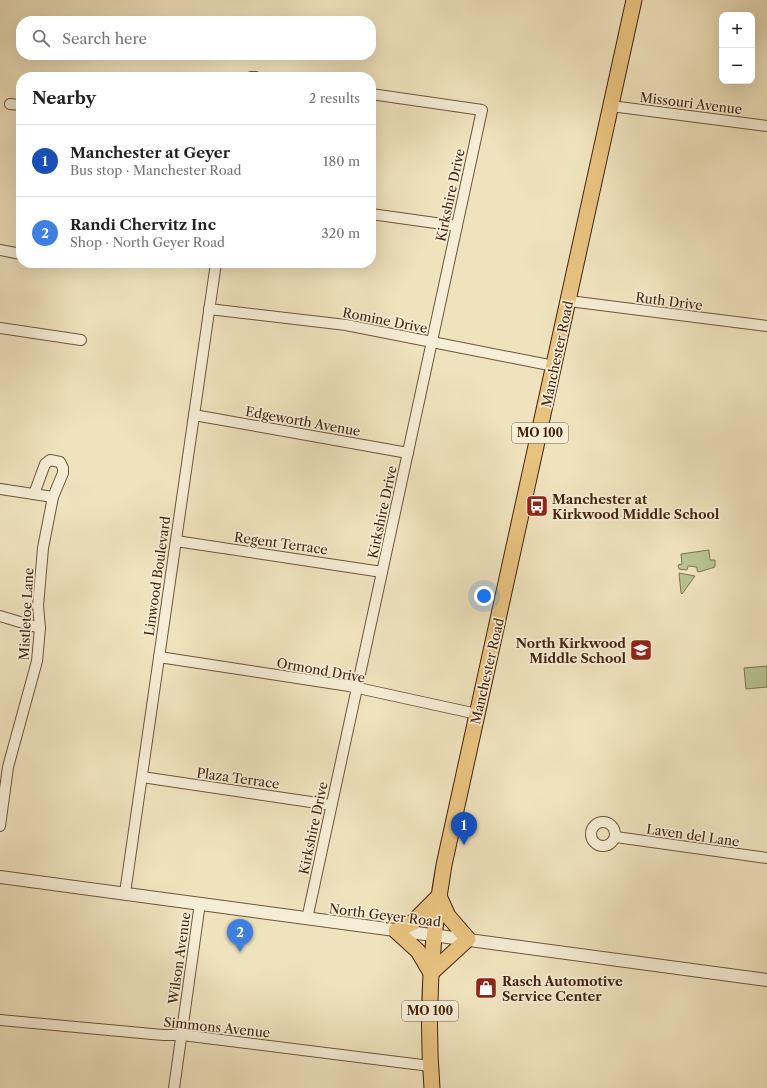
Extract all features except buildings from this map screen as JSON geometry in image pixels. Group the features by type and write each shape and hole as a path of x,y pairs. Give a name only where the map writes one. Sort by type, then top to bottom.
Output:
{"main road":[{"name":"Manchester Road","path":"432,1088 430,1066 431,973 433,936 439,896 477,714 634,0"},
{"path":"439,896 448,916 468,940 431,973 418,952 396,931 413,922 439,896"}],"street":[{"name":"Kirkshire Drive","path":"307,919 482,110 376,95"},
{"path":"10,104 16,105"},
{"name":"Missouri Avenue","path":"611,106 767,126"},
{"path":"376,215 457,226"},
{"path":"0,250 16,253"},
{"name":"Linwood Boulevard","path":"125,893 215,268"},
{"name":"Ruth Drive","path":"568,301 767,326"},
{"name":"Romine Drive","path":"209,310 346,325 554,366"},
{"path":"0,328 81,340"},
{"name":"Edgeworth Avenue","path":"194,415 408,453"},
{"name":"Mistletoe Lane","path":"0,826 8,767 37,661 40,628 38,606 43,548 53,497 60,481 63,468 60,462 50,460 45,464 34,494"},
{"path":"0,489 53,497"},
{"name":"Regent Terrace","path":"176,541 382,572"},
{"path":"0,616 40,628"},
{"name":"Ormond Drive","path":"159,657 349,686 357,689 477,714"},
{"name":"Plaza Terrace","path":"142,777 331,805"},
{"name":"Laven del Lane","path":"616,837 767,858"},
{"name":"North Geyer Road","path":"0,877 767,980"},
{"name":"Wilson Avenue","path":"174,1088 200,903"},
{"name":"Simmons Avenue","path":"0,1020 163,1035 182,1034 430,1066"}],"green space":[{"path":"709,550 710,560 715,560 715,567 699,572 697,571 697,567 688,566 687,570 679,569 678,565 682,564 681,554"},
{"path":"679,573 695,576 682,594 681,593"},
{"path":"767,666 767,687 746,689 744,668"}],"place":[{"name":"Manchester at Kirkwood Middle School","path":"537,506"},
{"name":"North Kirkwood Middle School","path":"641,650"},
{"name":"Manchester at Geyer","path":"464,845"},
{"name":"Randi Chervitz Inc","path":"240,952"},
{"name":"Rasch Automotive Service Center","path":"486,988"}]}
